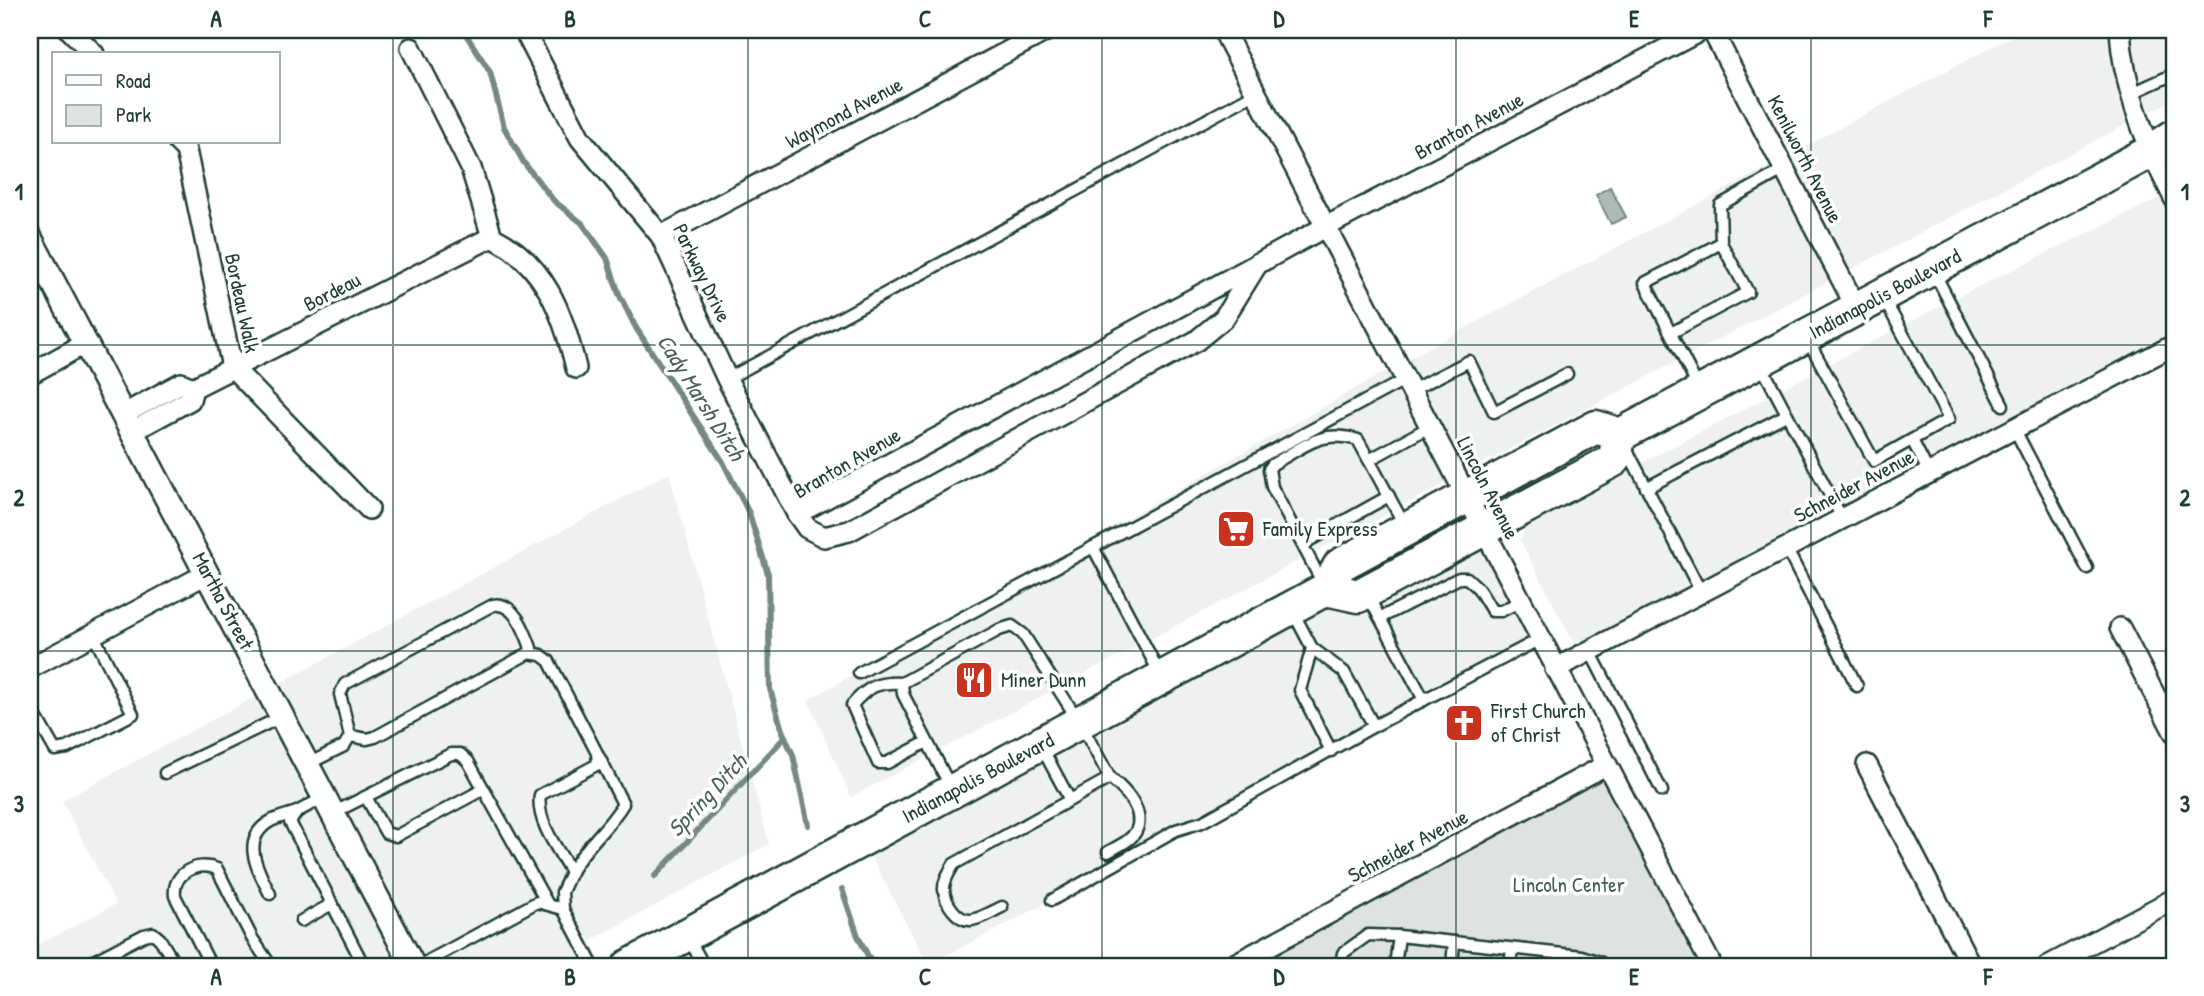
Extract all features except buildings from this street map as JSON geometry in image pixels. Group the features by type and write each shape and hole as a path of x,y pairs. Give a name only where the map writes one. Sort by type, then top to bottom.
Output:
{"highway":[{"name":"Indianapolis Boulevard","path":"629,966 1326,589 1340,565 1596,427 1620,435 2166,144"},
{"path":"1326,589 1358,596 1373,605 1484,529 1614,460 1620,435"}],"street":[{"path":"70,30 92,52"},
{"name":"Parkway Drive","path":"524,30 580,138 661,236 727,379 797,514"},
{"name":"Waymond Avenue","path":"661,236 1048,30"},
{"name":"Lincoln Avenue","path":"1223,30 1712,966"},
{"name":"Branton Avenue","path":"1258,264 1224,318 1196,341 897,505 849,531 824,537 807,528 797,514 1326,226 1702,30"},
{"name":"Kenilworth Avenue","path":"1712,30 1786,169 1870,302"},
{"path":"2120,30 2121,50 2132,93 2166,144 2174,198"},
{"path":"411,48 471,168 492,237 520,254 536,272 566,326 576,368"},
{"name":"Bordeau Walk","path":"180,144 187,150 232,367 369,509"},
{"name":"Bordeau","path":"128,422 181,383 192,388 492,237"},
{"name":"Martha Street","path":"30,238 414,966"},
{"path":"30,374 86,344"},
{"name":"Schneider Avenue","path":"1555,669 2174,345"},
{"path":"30,668 208,573"},
{"path":"2120,628 2174,732"},
{"name":"Schneider Avenue","path":"1231,966 1606,765"},
{"path":"1867,765 1971,966"},
{"path":"2048,966 2174,899"}],"lane":[{"path":"2132,93 2174,74"},
{"path":"727,379 1256,93"},
{"path":"1671,333 1748,292 1721,243 1720,205 1786,169"},
{"path":"1701,392 1645,284 1721,243"},
{"path":"1932,269 2003,405"},
{"path":"1805,336 1874,461 1949,419 1870,302"},
{"path":"859,673 1093,547 1409,385 1468,361 1494,412 1567,374"},
{"path":"1759,361 1843,518"},
{"path":"1646,488 1786,415"},
{"path":"1369,460 1431,426"},
{"path":"2014,428 2088,568"},
{"path":"1326,589 1272,487 1269,470 1273,464 1322,438 1340,435 1358,440 1407,529"},
{"path":"1620,435 1701,592"},
{"path":"1912,440 1929,472"},
{"path":"1303,544 1389,496"},
{"path":"1093,547 1162,678"},
{"path":"1786,547 1857,686"},
{"path":"1424,700 1373,605 1459,578 1467,578 1478,588 1492,611 1501,611 1521,601"},
{"path":"308,764 344,746 350,736 340,694 345,684 494,605 501,603 512,609 531,648 528,653 375,737 368,739 350,736"},
{"path":"1291,608 1312,648 1344,673 1374,726"},
{"path":"927,742 887,763 878,763 852,705 863,691 886,682 902,683 999,630 1012,626 1023,634 1080,723 1110,778 1128,795 1139,820 1136,832 1126,842 1108,852"},
{"path":"30,706 55,750 67,748 133,714 93,634"},
{"path":"1052,900 1176,830 1202,822 1374,726 1540,639"},
{"path":"1312,648 1300,690 1331,751"},
{"path":"1590,650 1662,790"},
{"path":"528,653 541,655 549,661 623,804 616,816 579,856 562,892 563,909 593,966"},
{"path":"902,683 903,694 953,791"},
{"path":"165,773 283,716"},
{"path":"1040,745 1070,800"},
{"path":"571,872 541,819 538,807 540,795 598,764 597,753"},
{"path":"270,894 254,863 252,846 257,833 270,821 366,797 451,754 460,754 468,761 547,903"},
{"path":"1002,907 972,920 962,919 954,914 944,889 947,875 954,864 1110,778"},
{"path":"366,797 386,833 396,836 484,789"},
{"path":"298,812 290,822 364,966"},
{"path":"211,966 175,896 174,885 178,877 197,867 209,865 217,869 252,938 271,966"},
{"path":"419,966 537,902 563,909"},
{"path":"301,921 332,904"},
{"path":"84,966 153,933 160,939 174,963 162,966"},
{"path":"687,935 704,966"},
{"path":"1341,966 1343,953 1368,935 1582,956 1604,966"},
{"path":"1395,966 1399,936"},
{"path":"1451,966 1454,942"},
{"path":"1510,966 1512,949"},
{"path":"1566,966 1568,955"}],"shaded area":[{"path":"2023,30 2174,30 2174,99 851,797 808,700 1404,361"},
{"path":"1610,187 1626,217 1611,224 1596,195"},
{"path":"2174,191 2174,341 1577,649 1520,540 1528,523 1961,295"},
{"path":"669,473 769,844 590,941 603,966 30,966 30,949 116,904 62,801"},
{"path":"1483,534 1540,646 928,965 864,843 1325,593"}],"green space":[{"name":"Lincoln Center","path":"1603,774 1702,966 1250,966"}],"waterway":[{"name":"Cady Marsh Ditch","path":"463,30 490,72 504,127 524,163 554,201 582,223 607,258 619,294 636,328 723,462 749,513 768,574 770,689 782,730 793,755 808,825"},
{"name":"Spring Ditch","path":"655,876 785,737"},
{"name":"Cady Marsh Ditch","path":"842,889 858,936 873,966"}],"place":[{"name":"Family Express","path":"1236,529"},
{"name":"Miner Dunn","path":"974,680"},
{"name":"First Church of Christ","path":"1464,723"}]}
